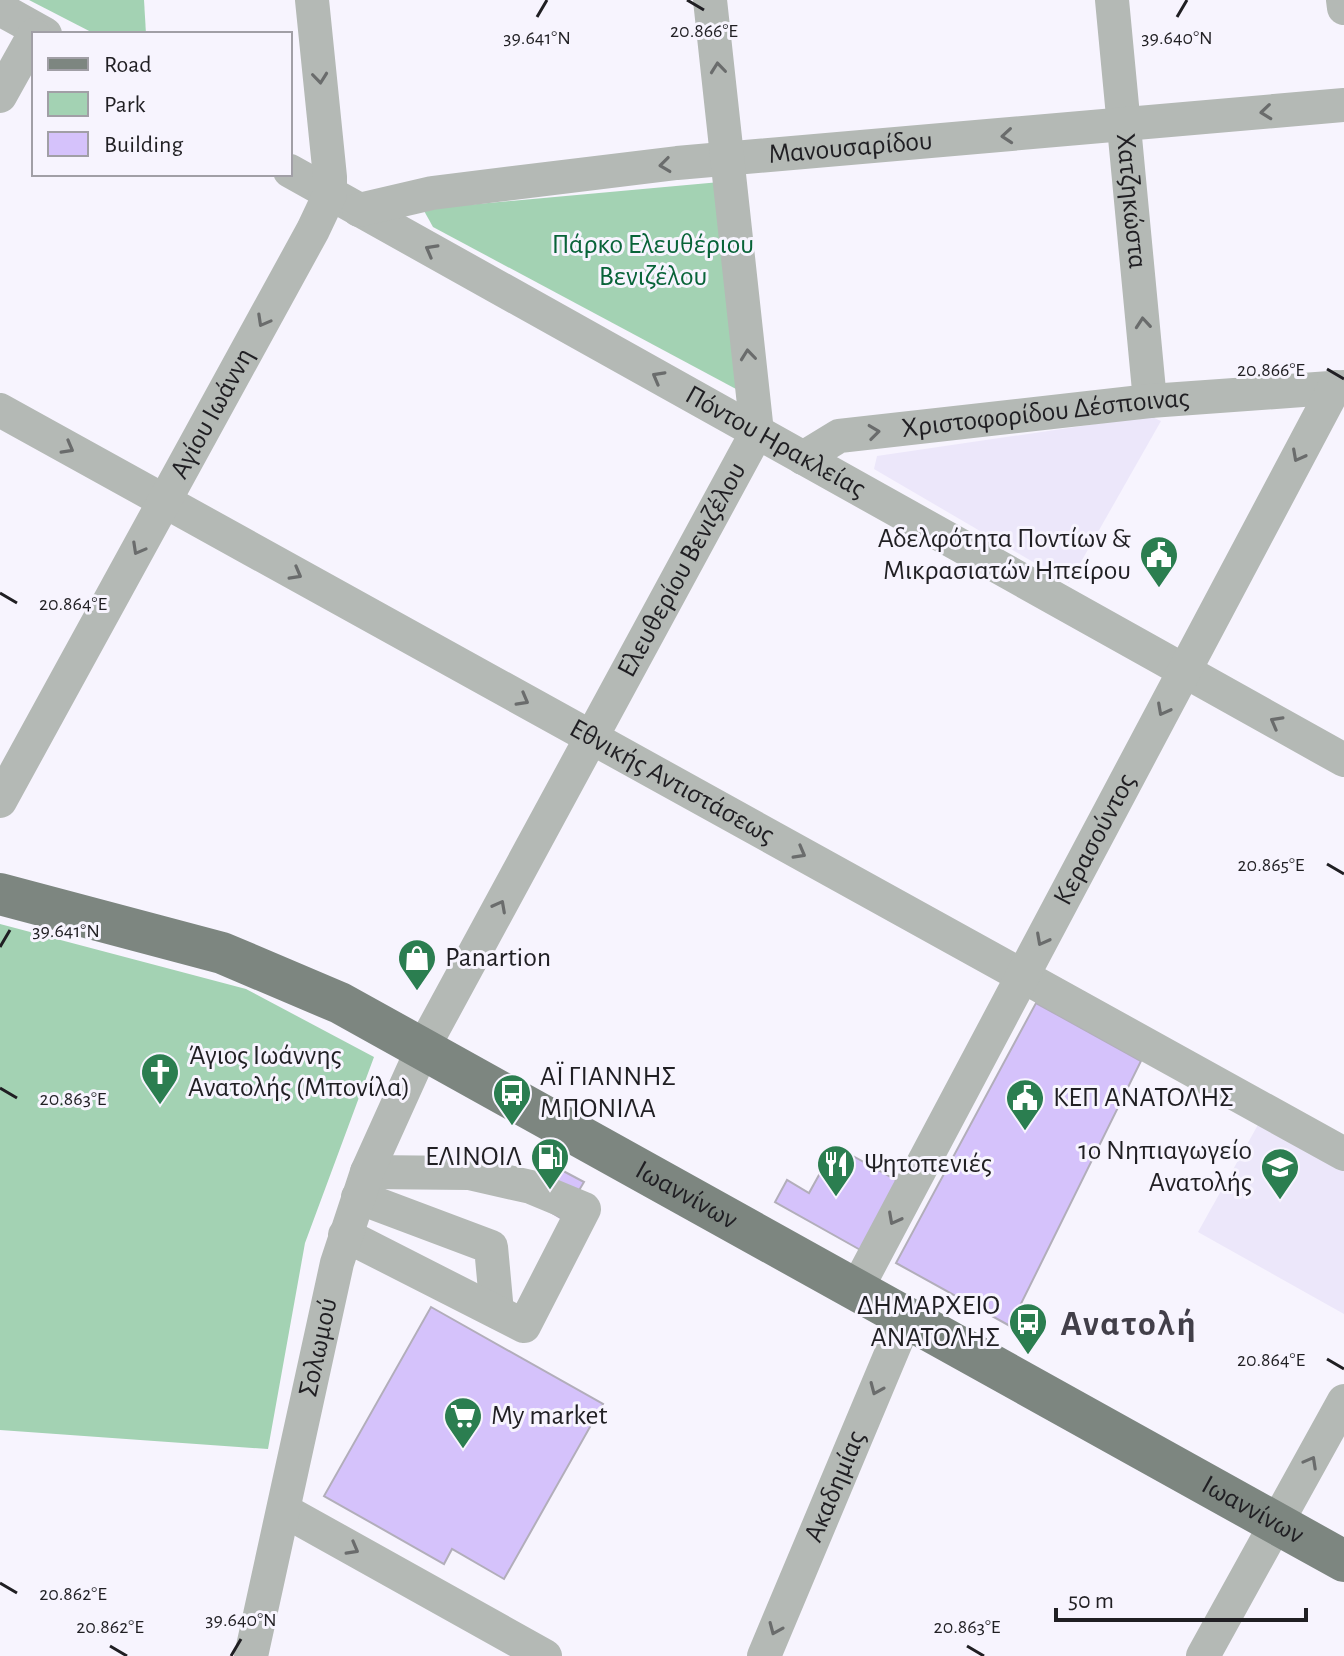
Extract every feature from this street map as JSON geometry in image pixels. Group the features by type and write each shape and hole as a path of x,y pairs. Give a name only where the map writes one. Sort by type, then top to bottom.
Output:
{"main road":[{"name":"Ιωαννίνων","path":"0,894 222,953 340,1003 1344,1561"}],"street":[{"path":"312,0 330,194"},
{"name":"Ελευθερίου Βενιζέλου","path":"423,1048 757,432 710,0"},
{"name":"Χατζηκώστα","path":"1112,0 1150,401"},
{"path":"1343,0 1344,8"},
{"path":"0,9 36,32"},
{"path":"0,96 32,43"},
{"name":"Μανουσαρίδου","path":"359,210 432,193 728,160 1344,105"},
{"name":"Πόντου Ηρακλείας","path":"292,172 1344,760"},
{"name":"Αγίου Ιωάννη","path":"0,801 330,194"},
{"name":"Χριστοφορίδου Δέσποινας","path":"803,458 839,436 1150,401 1339,387"},
{"name":"Κερασούντος","path":"856,1290 1184,671 1339,387"},
{"name":"Εθνικής Αντιστάσεως","path":"0,410 1344,1154"},
{"name":"Σολωμού","path":"251,1656 345,1235 362,1184 423,1048"},
{"path":"345,1235 524,1326 584,1209 531,1187 469,1173 362,1184"},
{"path":"362,1184 491,1247 497,1312"},
{"name":"Ακαδημίας","path":"764,1656 906,1318"},
{"path":"1203,1656 1344,1401"},
{"path":"285,1511 545,1656"}],"shaded area":[{"path":"1150,416 1161,421 1069,583 874,469 877,456"},
{"name":"1ο Νηπιαγωγείο Ανατολής","path":"1259,1123 1344,1171 1344,1314 1198,1232"}],"green space":[{"path":"29,0 144,0 146,32 91,32"},
{"name":"Πάρκο Ελευθέριου Βενιζέλου","path":"720,182 736,389 433,227 423,209"},
{"path":"0,924 246,989 374,1057 305,1243 268,1449 0,1430"}],"building":[{"path":"1036,1003 1141,1061 1010,1326 896,1263"},
{"name":"Ψητοπενιές","path":"835,1146 903,1184 864,1252 775,1202 787,1180 809,1193"},
{"path":"550,1164 584,1182 562,1219 530,1200"},
{"name":"My market","path":"431,1307 603,1404 504,1579 452,1549 444,1564 324,1496"}],"place":[{"name":"Αδελφότητα Ποντίων & Μικρασιατών Ηπείρου","path":"1159,589"},
{"name":"Panartion","path":"417,992"},
{"name":"Άγιος Ιωάννης Ανατολής (Μπονίλα)","path":"160,1106"},
{"name":"ΑΪ ΓΙΑΝΝΗΣ ΜΠΟΝΙΛΑ","path":"512,1127"},
{"name":"ΚΕΠ ΑΝΑΤΟΛΗΣ","path":"1025,1132"},
{"name":"ΕΛΙΝΟΙΛ","path":"550,1191"},
{"name":"Ψητοπενιές","path":"836,1198"},
{"name":"1ο Νηπιαγωγείο Ανατολής","path":"1280,1201"},
{"name":"ΔΗΜΑΡΧΕΙΟ ΑΝΑΤΟΛΗΣ","path":"1028,1356"},
{"name":"My market","path":"463,1450"}],"district":[{"name":"Ανατολή","path":"1129,1324"}]}
